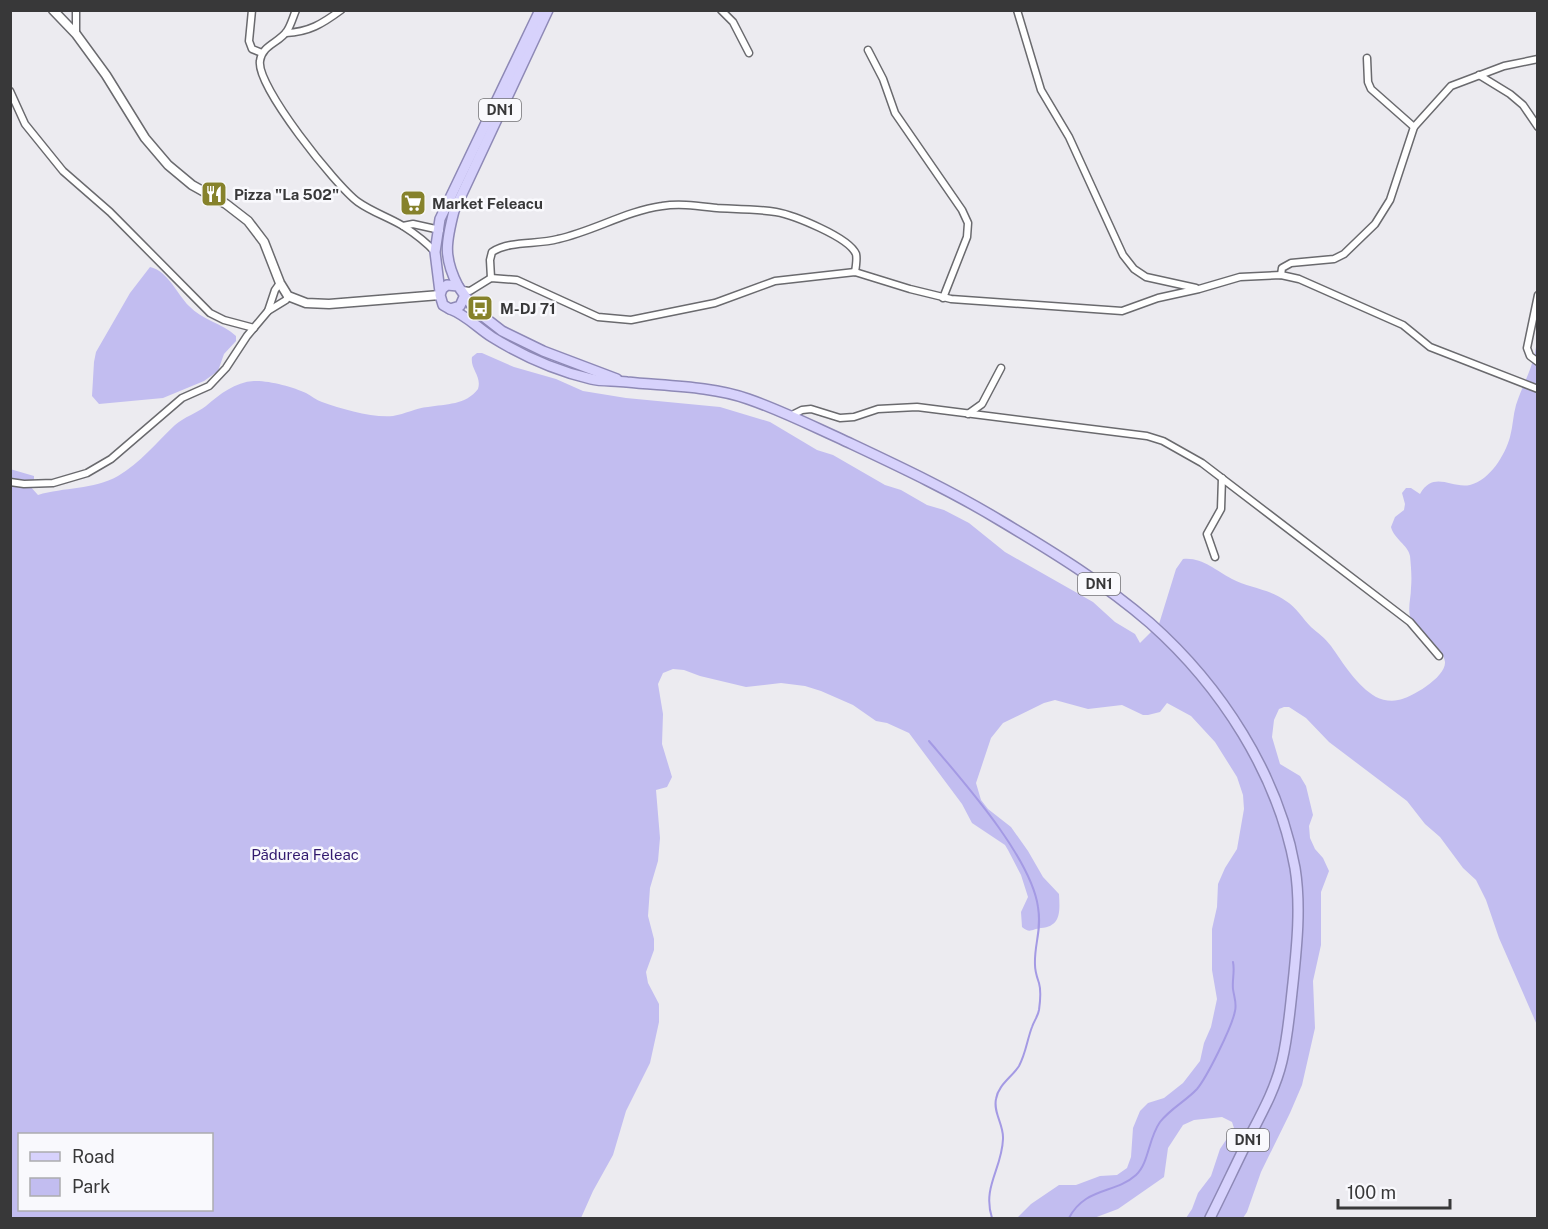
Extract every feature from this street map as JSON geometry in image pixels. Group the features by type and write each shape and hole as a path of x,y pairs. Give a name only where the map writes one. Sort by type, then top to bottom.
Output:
{"main road":[{"name":"DN1","path":"540,10 437,228 435,252 443,305 466,316 488,334 526,355 589,378 724,392 743,397 930,480 1018,531 1082,572 1153,626 1176,649 1212,692 1236,723 1255,755 1278,809 1294,867 1297,894 1296,951 1290,1014 1282,1060 1270,1094 1210,1218"},
{"name":"DN1","path":"548,10 459,198 447,240 447,260 461,291 482,317 514,337 543,351 622,381"},
{"path":"440,293 447,285 461,291 460,306 450,309"}],"street":[{"path":"53,10 76,34 106,75 145,138 168,165 192,185 226,204 248,221 264,242 280,283 288,296 306,303 329,304 440,293"},
{"path":"76,10 76,34"},
{"path":"252,10 249,41 252,49 262,53"},
{"path":"296,10 286,33 262,53 259,64 262,76 278,106 338,184 356,201 378,215 403,226 435,252"},
{"path":"286,33 302,33 325,22 341,10"},
{"path":"721,10 733,22 749,53"},
{"path":"1017,10 1041,90 1069,137 1123,255 1134,269 1146,277 1199,289"},
{"path":"868,50 884,79 895,113 962,210 968,223 967,237 944,298"},
{"path":"1367,58 1368,82 1371,89 1414,127"},
{"path":"1281,276 1282,268 1291,263 1334,259 1344,254 1374,224 1390,200 1414,127 1451,86 1504,66 1538,58"},
{"path":"1479,75 1523,105 1538,127"},
{"path":"10,91 25,124 63,171 110,212 210,313 224,320 254,328"},
{"path":"491,278 492,252 507,245 542,243 579,234 636,212 663,205 778,212 842,238 856,255 855,272"},
{"path":"403,226 413,224 437,228 447,240"},
{"path":"461,291 470,291 491,278 517,280 598,317 631,320 715,303 775,281 855,272 944,298 1122,311 1158,298 1240,277 1281,276 1299,279 1403,325 1430,347 1538,388"},
{"path":"268,311 275,290 280,283"},
{"path":"1538,295 1527,348 1530,356 1538,362"},
{"path":"10,482 53,483 87,473 111,459 182,399 209,386 226,368 268,311 286,300 288,296"},
{"path":"968,414 982,404 1001,368"},
{"path":"790,416 802,410 811,409 840,418 854,417 878,409 917,407 1147,436 1163,441 1182,450 1222,478 1410,622 1439,656"},
{"path":"1215,557 1207,534 1221,508 1222,478"}],"green space":[{"path":"150,267 167,278 194,311 225,328 236,336 236,341 224,354 218,371 204,381 163,398 99,404 92,396 96,352 130,293"},
{"name":"Pădurea Feleac","path":"1537,340 1537,1025 1476,880 1463,868 1440,837 1425,824 1407,801 1329,742 1306,718 1289,707 1279,709 1274,720 1272,737 1280,764 1300,776 1306,786 1313,815 1309,826 1310,838 1329,871 1321,892 1321,945 1313,981 1315,1028 1302,1085 1261,1172 1243,1218 1186,1218 1198,1193 1211,1176 1220,1149 1234,1128 1232,1122 1222,1117 1194,1120 1183,1125 1168,1148 1164,1177 1118,1209 1094,1218 1017,1218 1031,1204 1059,1185 1076,1185 1100,1176 1117,1175 1127,1168 1131,1157 1133,1128 1140,1111 1148,1103 1164,1098 1183,1083 1200,1061 1217,999 1212,970 1212,929 1217,907 1218,884 1237,849 1244,809 1243,795 1237,777 1215,742 1191,716 1167,703 1160,712 1143,715 1122,705 1088,709 1055,700 1003,723 991,738 976,783 981,800 988,809 1011,827 1043,877 1059,894 1059,912 1056,921 1048,927 1029,931 1022,927 1021,912 1028,897 1021,875 1005,845 972,823 962,804 909,733 887,723 876,721 853,705 805,686 781,683 746,687 673,669 663,673 658,684 663,714 662,744 672,777 667,787 656,790 660,838 658,861 650,888 648,916 654,939 654,950 646,972 648,983 659,1004 659,1022 650,1063 626,1111 613,1155 581,1218 11,1218 10,469 34,476 34,481 29,485 38,495 108,481 134,465 179,422 228,389 247,382 280,384 330,405 376,416 393,416 455,403 468,398 478,389 479,384 472,357 477,353 482,353 514,367 556,379 583,391 626,398 720,407 770,422 817,450 833,455 885,485 901,490 927,505 944,510 969,523 1005,552 1093,602 1115,622 1135,634 1140,643 1159,624 1176,569 1183,559 1202,562 1232,579 1280,597 1290,604 1329,643 1363,687 1376,697 1392,701 1411,695 1427,686 1440,674 1445,662 1444,656 1436,645 1411,619 1409,608 1410,556 1391,527 1395,517 1404,510 1402,493 1406,488 1411,488 1420,494 1431,483 1443,482 1463,486 1484,478 1496,466 1508,444 1516,405 1531,366"}],"waterway":[{"path":"929,741 976,797 1009,843 1033,887 1038,907 1039,923 1035,965 1040,989 1039,1010 1019,1066 997,1094 995,1104 1003,1139 989,1197 992,1218"},
{"path":"1069,1218 1083,1201 1128,1181 1136,1175 1144,1164 1160,1122 1201,1083 1224,1040 1235,1011 1233,962"}],"place":[{"name":"Pizza \"La 502\"","path":"214,194"},
{"name":"Market Feleacu","path":"413,203"},
{"name":"M-DJ 71","path":"480,308"}]}
